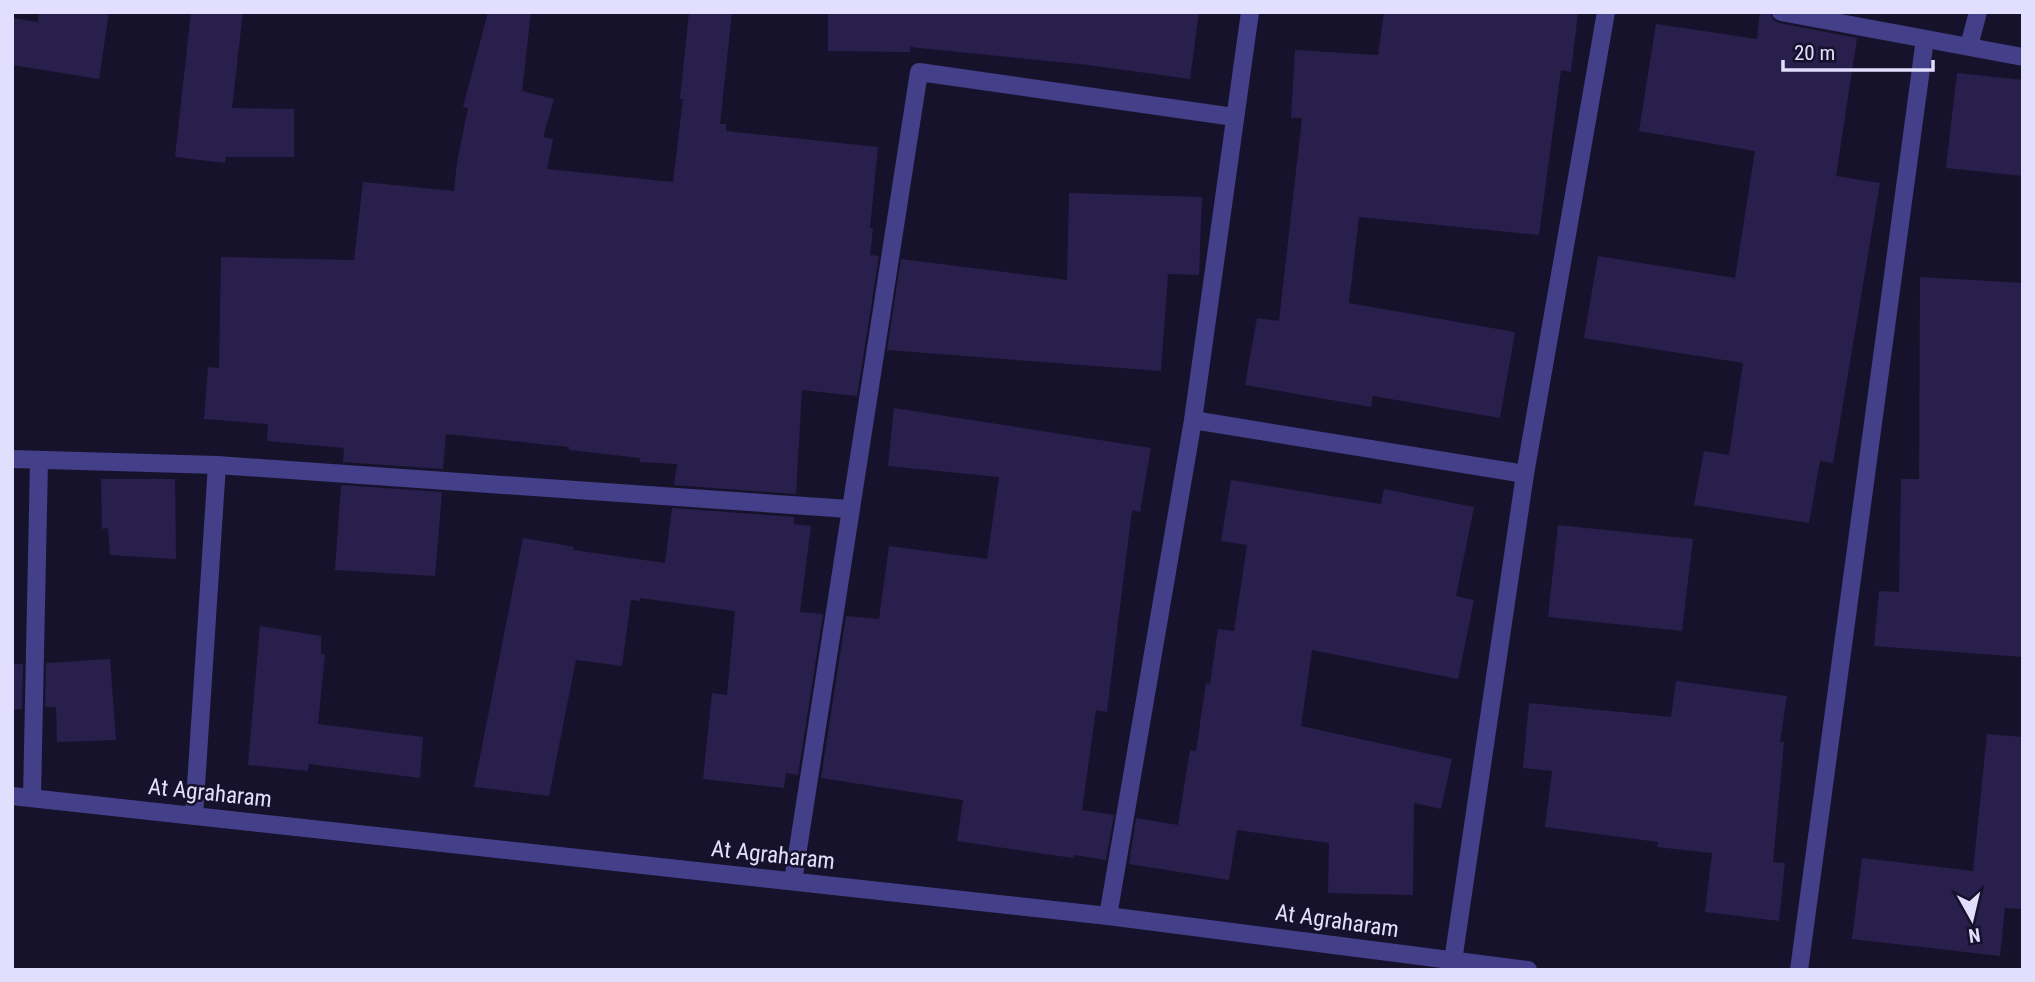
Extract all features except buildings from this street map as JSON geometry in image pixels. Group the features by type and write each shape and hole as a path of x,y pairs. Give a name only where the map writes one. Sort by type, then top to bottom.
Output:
{"street":[{"path":"1108,916 1193,420 1250,12"},
{"path":"1452,961 1525,474 1606,12"},
{"path":"1781,12 2023,57"},
{"path":"1969,46 1978,12"},
{"path":"1798,970 1925,39"},
{"path":"793,881 919,72 1234,117"},
{"path":"1193,420 1525,474"},
{"path":"12,459 217,465 849,509"},
{"path":"32,797 39,461"},
{"path":"194,816 217,465"},
{"name":"At Agraharam","path":"12,796 1108,916 1528,970"}]}
